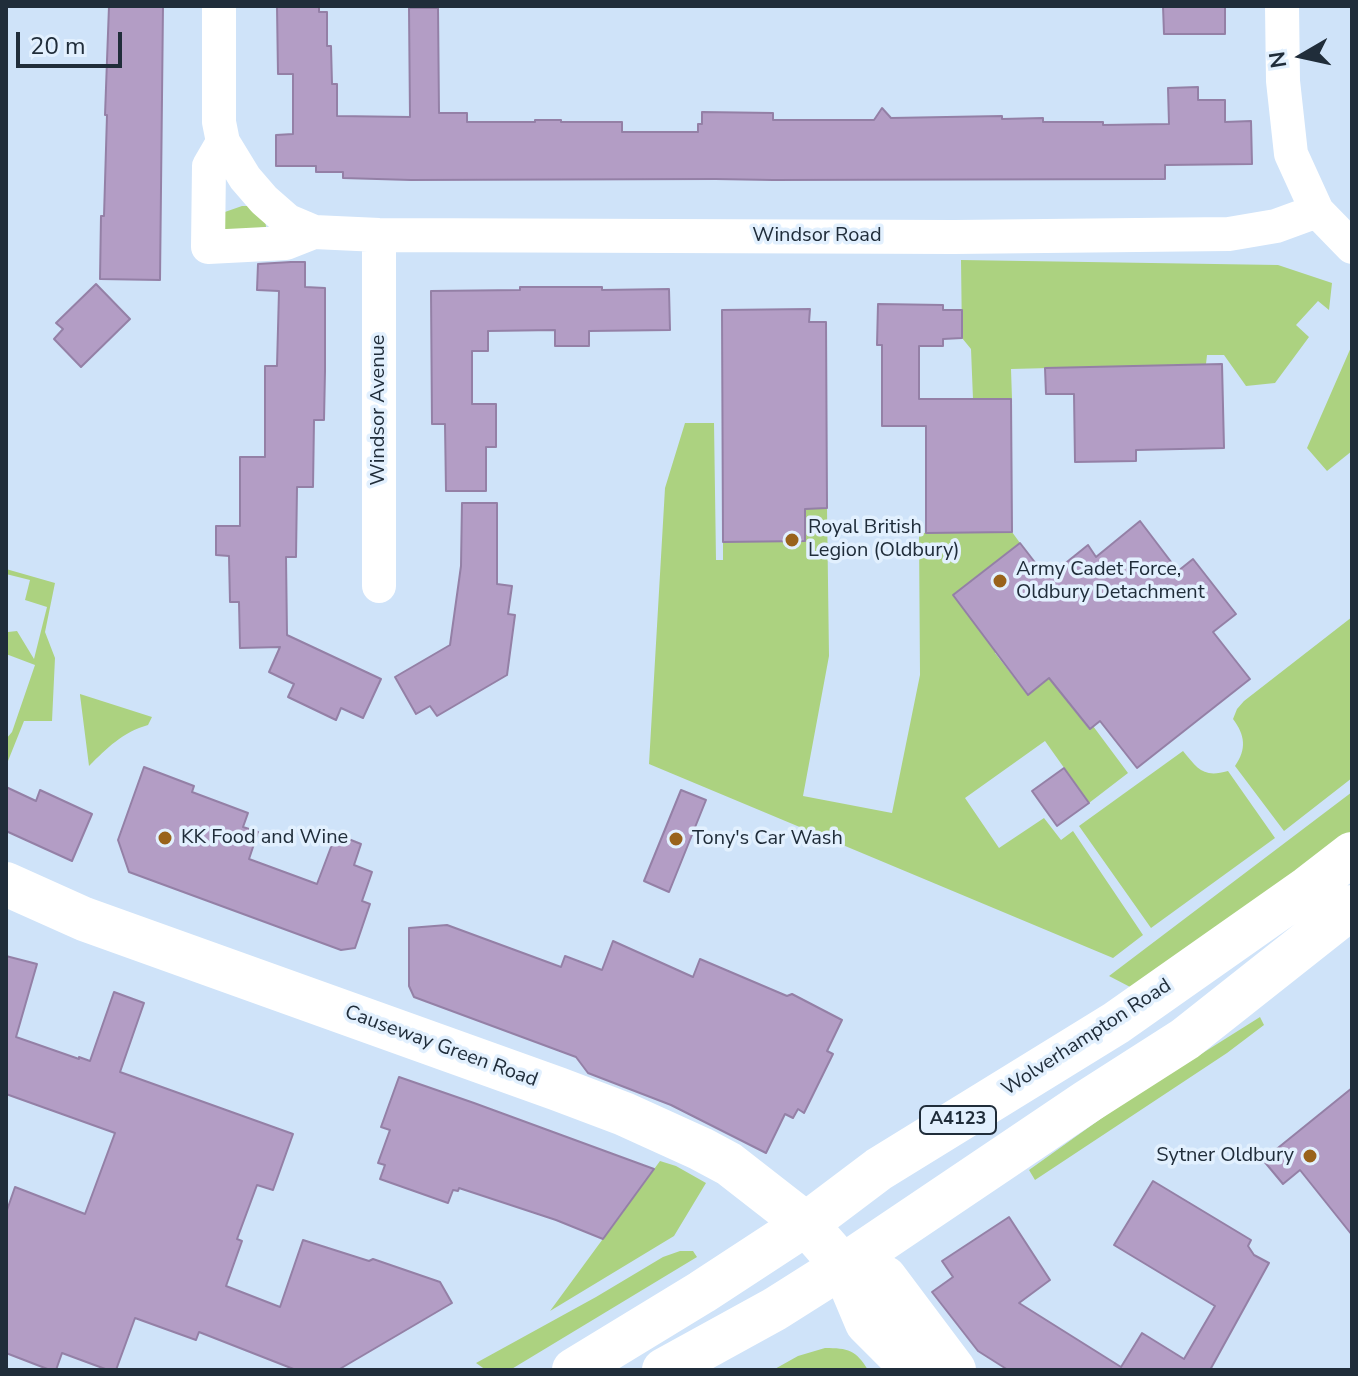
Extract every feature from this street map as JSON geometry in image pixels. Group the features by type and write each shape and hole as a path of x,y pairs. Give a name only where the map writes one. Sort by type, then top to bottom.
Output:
{"main road":[{"name":"Wolverhampton Road","path":"574,1370 806,1224 879,1169 1116,1023 1352,854"},
{"name":"Causeway Green Road","path":"6,884 84,919 624,1114 701,1149 729,1164 806,1224 843,1266 867,1323 914,1370"},
{"name":"A4123","path":"664,1370 775,1309 843,1266 1185,1039 1352,907"},
{"path":"843,1266 885,1278 954,1370"}],"street":[{"name":"Windsor Road","path":"219,6 219,122 223,142 245,178 264,200 288,221 314,232 379,235 954,237 1229,234 1276,226 1317,211"},
{"path":"1282,6 1283,81 1291,154 1317,211 1352,247"},
{"name":"Windsor Road","path":"223,142 209,166 208,247 286,243 314,232"},
{"name":"Windsor Avenue","path":"379,235 379,586"},
{"path":"912,1315 914,1370"}],"green space":[{"path":"249,206 265,219 266,227 217,234 222,213"},
{"path":"961,260 1278,265 1332,283 1329,310 1318,301 1296,325 1309,337 1275,383 1246,386 1224,355 1207,355 1206,364 1011,369 1012,399 973,399 971,349 962,338"},
{"path":"1352,345 1352,451 1327,471 1307,448"},
{"path":"685,423 714,423 716,560 723,560 723,542 805,541 805,509 827,508 829,656 803,796 892,813 920,675 919,533 1012,532 1020,543 954,595 1011,639 995,653 1028,695 1049,678 1089,729 1093,726 1128,773 1089,803 1045,741 965,798 999,848 1044,818 1061,840 1073,831 1143,935 1113,958 649,764 665,488"},
{"path":"6,569 55,583 45,632 55,658 52,721 24,721 6,766 6,739 12,732 35,665 6,654 6,639 8,632 17,631 34,659 47,607 25,600 30,580 6,574"},
{"path":"1352,617 1352,778 1284,831 1235,766 1243,742 1233,719 1244,701"},
{"path":"80,694 152,717 148,725 123,736 89,766"},
{"path":"1183,751 1202,770 1213,773 1228,771 1275,838 1151,928 1079,826"},
{"path":"1352,792 1352,831 1144,990 1134,989 1109,976"},
{"path":"1260,1017 1264,1025 1227,1053 1035,1180 1029,1170 1120,1105"},
{"path":"660,1161 706,1183 674,1236 550,1311"},
{"path":"680,1251 693,1251 697,1257 510,1370 486,1370 476,1363 663,1257"},
{"path":"825,1348 851,1352 868,1370 773,1370 798,1356"}],"building":[{"path":"109,6 163,6 160,280 100,279"},
{"path":"277,6 319,6 319,12 327,12 327,46 331,46 332,84 337,84 337,116 410,117 409,8 438,8 439,113 467,113 467,122 622,122 622,132 698,132 702,112 773,113 773,120 874,120 882,108 891,118 1002,116 1002,119 1043,118 1043,122 1103,122 1103,125 1169,124 1168,88 1198,87 1198,100 1225,100 1225,122 1251,121 1252,164 1165,165 1165,179 343,178 343,172 316,172 316,166 276,166 276,135 293,134 293,74 278,74"},
{"path":"1163,6 1225,6 1225,34 1164,34"},
{"path":"305,262 305,287 325,288 324,420 314,420 313,487 297,487 296,557 286,557 287,635 381,679 363,718 341,708 336,720 288,697 294,684 269,672 280,647 240,648 239,602 230,602 229,556 216,555 216,526 240,526 240,457 265,457 265,366 277,366 279,291 257,290 258,264"},
{"path":"96,284 130,319 81,367 54,339 63,329 56,323"},
{"path":"520,287 669,289 670,330 589,331 589,346 555,346 555,330 488,331 488,351 472,351 472,404 496,404 496,447 486,447 486,491 446,491 445,424 432,424 431,291 520,290"},
{"path":"878,304 943,305 943,310 962,310 962,338 943,339 943,346 919,346 919,399 1011,399 1012,532 926,533 926,426 882,426 882,345 877,345"},
{"path":"810,309 809,322 826,322 827,508 805,509 805,541 723,542 722,310"},
{"path":"1222,364 1224,448 1136,450 1136,461 1075,462 1074,394 1046,394 1045,368"},
{"path":"462,503 497,503 497,584 512,586 508,614 515,615 507,675 437,716 430,706 416,714 395,677 450,645 461,566"},
{"path":"1140,521 1178,571 1193,559 1236,614 1213,632 1250,679 1137,768 1100,721 1090,729 1049,678 1028,695 953,595 1020,543 1047,578 1088,545 1096,557"},
{"path":"144,767 194,786 192,792 248,813 243,827 258,832 249,859 317,884 336,834 361,844 354,865 372,872 362,901 370,904 355,948 341,950 129,872 118,840"},
{"path":"1064,768 1089,803 1057,826 1032,791"},
{"path":"6,787 36,801 40,790 92,814 72,861 6,831"},
{"name":"Tony's Car Wash","path":"681,790 706,800 669,892 644,881"},
{"path":"447,925 561,967 565,956 602,970 613,941 693,977 700,959 787,996 792,994 842,1020 827,1051 833,1054 804,1113 798,1109 793,1118 785,1114 766,1153 671,1105 588,1073 576,1057 414,997 409,986 409,928"},
{"path":"6,956 37,964 16,1037 90,1061 114,992 144,1003 120,1072 293,1134 273,1190 257,1185 237,1239 242,1241 226,1286 280,1307 303,1240 440,1282 452,1303 338,1370 296,1370 199,1332 196,1340 135,1318 116,1370 108,1370 62,1353 56,1370 50,1370 6,1353 6,1213 15,1187 85,1214 115,1133 6,1094"},
{"path":"399,1077 654,1169 603,1239 459,1188 458,1191 453,1190 448,1203 380,1179 385,1165 378,1163 390,1130 381,1127"},
{"name":"Sytner Oldbury","path":"1352,1088 1352,1235 1300,1170 1283,1184 1263,1160"},
{"path":"1153,1181 1251,1240 1248,1246 1254,1255 1269,1263 1210,1370 1008,1370 978,1351 932,1292 953,1277 942,1261 1009,1217 1050,1280 1019,1303 1121,1367 1142,1333 1184,1359 1215,1306 1114,1245"}],"place":[{"name":"Royal British Legion (Oldbury)","path":"792,540"},
{"name":"Army Cadet Force, Oldbury Detachment","path":"1000,581"},
{"name":"KK Food and Wine","path":"165,838"},
{"name":"Tony's Car Wash","path":"676,839"},
{"name":"Sytner Oldbury","path":"1310,1156"}]}
